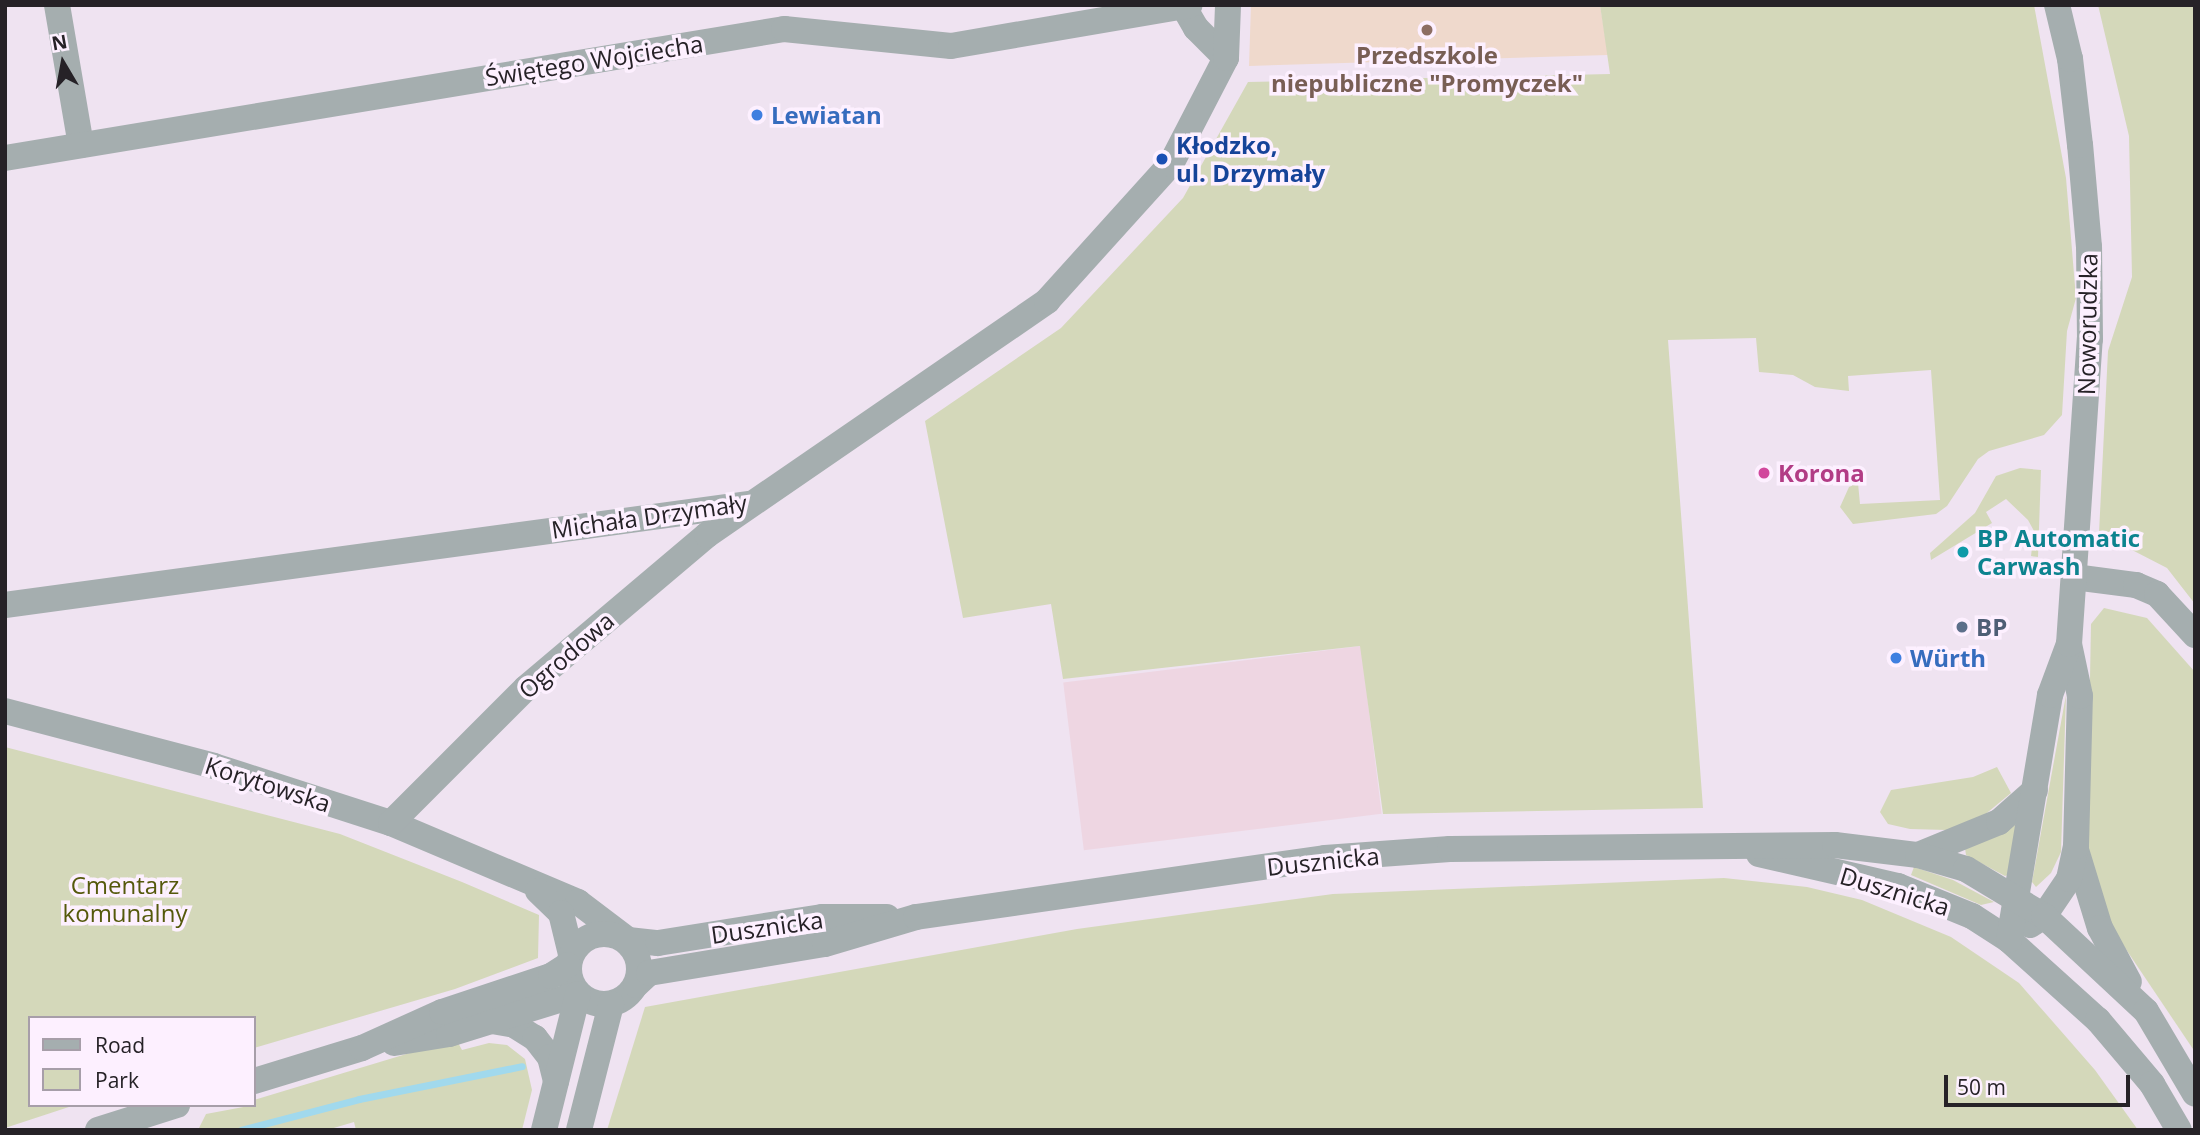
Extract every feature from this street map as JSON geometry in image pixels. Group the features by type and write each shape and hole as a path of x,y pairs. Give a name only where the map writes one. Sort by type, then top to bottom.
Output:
{"street":[{"path":"57,5 81,145"},
{"name":"Michała Drzymały","path":"5,605 755,503 1047,301 1171,164 1226,58 1228,5"},
{"name":"Noworudzka","path":"2009,940 2050,695 2069,644 2091,282 2070,59 2057,5"},
{"name":"Świętego Wojciecha","path":"5,158 784,29 951,46 1188,7 1196,28 1226,58"},
{"name":"Ogrodowa","path":"391,823 526,688 707,534 755,503"},
{"path":"2074,577 2136,585 2157,594 2195,635"},
{"name":"Noworudzka","path":"2009,940 2043,916 2069,879 2076,845 2080,696 2069,644"},
{"name":"Korytowska","path":"5,711 214,766 391,823 578,902 618,937"},
{"path":"1918,855 1998,822 2035,790"},
{"name":"Dusznicka","path":"618,937 658,943 822,917 916,917 1325,859 1450,849 1835,845 1918,855 1966,869 2043,916 2146,1011"},
{"path":"2076,845 2100,928 2195,1094"},
{"name":"Dusznicka","path":"1733,847 1919,893 1972,916 2009,940 2073,994 2126,1050 2179,1130"},
{"name":"Korytowska","path":"523,879 561,914 570,960"},
{"name":"Dusznicka","path":"636,985 649,973 825,944 916,917"},
{"path":"256,1080 362,1048 442,1012 551,976 570,960 586,938 607,934 618,937 628,943 639,963 636,985 629,994 611,1004 598,1004 578,993 449,1034 362,1048"},
{"path":"544,1130 578,993 570,960"},
{"path":"579,1130 611,1004"},
{"path":"490,1021 514,1025 535,1038 550,1057 556,1081"},
{"path":"98,1130 171,1107"}],"shaded area":[{"name":"Przedszkole niepubliczne \"Promyczek\"","path":"1251,5 1600,5 1608,55 1249,66"},
{"path":"1361,646 1382,814 1084,850 1063,683"}],"green space":[{"path":"1600,5 2034,5 2066,178 2076,298 2067,331 2062,415 2044,435 1989,451 1978,459 1947,506 1936,514 1853,524 1840,507 1849,487 1858,483 1860,504 1940,500 1931,370 1848,376 1849,391 1815,387 1793,375 1759,372 1756,338 1668,340 1703,808 1383,814 1360,646 1063,679 1051,604 963,618 925,421 1061,328 1183,198 1248,82 1610,74"},
{"path":"2098,5 2195,5 2195,604 2167,568 2099,533 2108,351 2132,277 2129,136"},
{"path":"2020,468 2041,470 2038,557 2031,556 2034,531 2028,520 2006,499 1986,512 1992,523 1931,560 1930,553 1975,513 1996,476"},
{"path":"2104,608 2147,618 2195,672 2195,1052 2109,924 2087,844 2091,624"},
{"path":"2066,695 2061,852 2051,873 2036,887 2032,882"},
{"name":"Cmentarz komunalny","path":"5,747 340,834 539,915 538,958 455,989 256,1047 256,1016 28,1016 28,1107 69,1107 5,1128"},
{"path":"1997,767 2011,793 1982,817 1947,830 1910,829 1888,824 1880,812 1891,790 1973,777"},
{"path":"2012,824 2019,827 2010,874 2005,876 1966,855 1965,848"},
{"path":"1914,867 1953,880 1994,902 1981,905 1911,875"},
{"path":"1724,878 1807,887 1862,900 1951,937 2019,983 2095,1070 2138,1130 607,1130 645,1007 1077,929 1333,894"},
{"path":"456,1039 462,1050 489,1043 507,1045 525,1059 532,1090 522,1130 356,1130 354,1122 327,1130 198,1130 206,1114 256,1107 256,1099"}],"waterway":[{"path":"241,1130 359,1099 522,1066"}],"place":[{"name":"Przedszkole niepubliczne \"Promyczek\"","path":"1427,30"},
{"name":"Lewiatan","path":"757,115"},
{"name":"Kłodzko, ul. Drzymały","path":"1162,159"},
{"name":"Korona","path":"1764,473"},
{"name":"BP Automatic Carwash","path":"1963,552"},
{"name":"BP","path":"1962,627"},
{"name":"Würth","path":"1896,658"}]}
